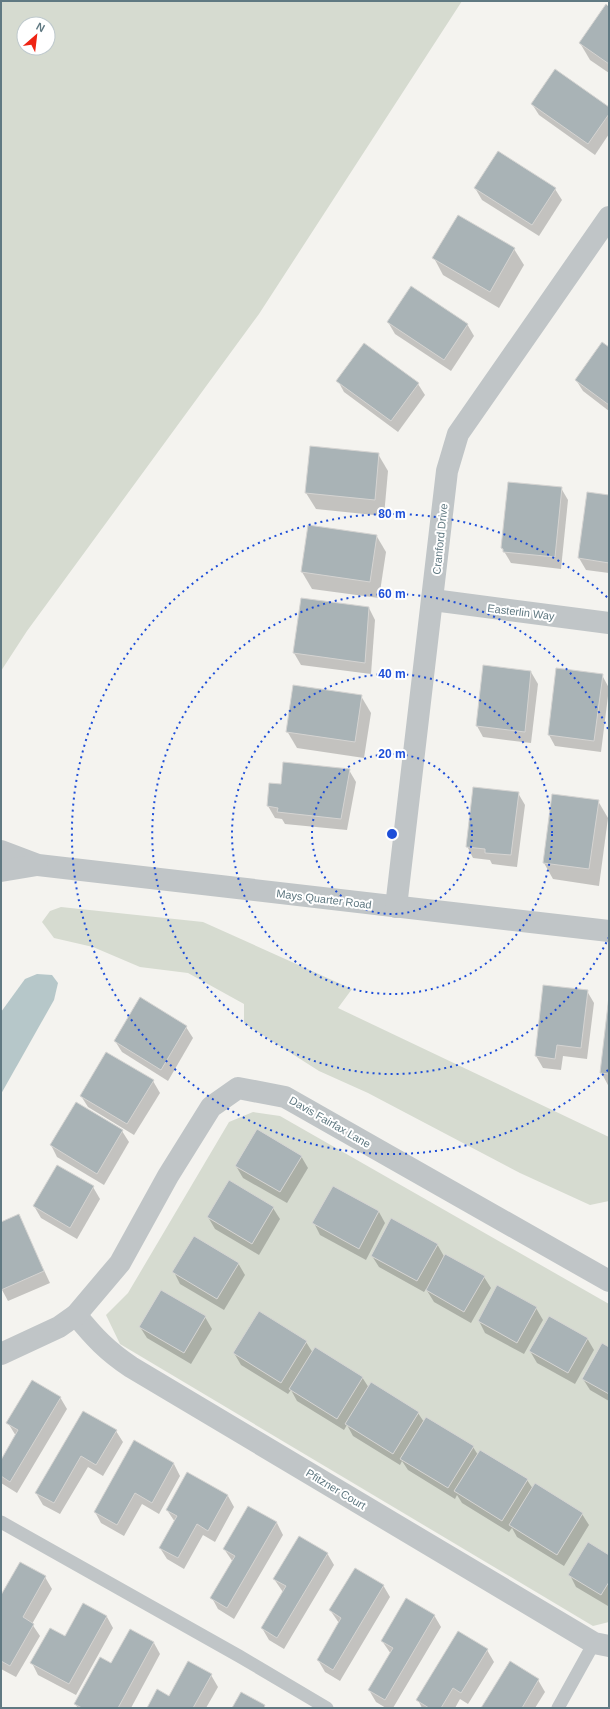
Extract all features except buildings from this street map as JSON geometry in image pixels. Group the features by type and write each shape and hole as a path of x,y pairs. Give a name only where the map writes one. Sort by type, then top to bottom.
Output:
{"street":[{"name":"Cranford Drive","path":"396,907 447,471 458,434 609,217"},
{"name":"Easterlin Way","path":"433,600 609,623"},
{"name":"Mays Quarter Road","path":"1,851 38,865 609,931"},
{"name":"Mays Quarter Road","path":"1,871 38,865"},
{"name":"Davis Fairfax Lane","path":"1,1354 59,1327 76,1315 120,1263 168,1176 211,1107 238,1088 285,1096 609,1281"},
{"name":"Pfitzner Court","path":"76,1315 95,1338 112,1354 602,1644"}],"lane":[{"path":"1,1522 232,1652 327,1708"},
{"path":"558,1708 602,1644"}],"shaded area":[{"path":"1,1 462,1 259,314 27,631 1,671"},
{"path":"61,907 203,922 352,989 338,1008 609,1137 609,1201 590,1205 520,1173 368,1093 319,1071 244,1023 244,1004 188,973 140,967 93,947 54,938 42,922 50,911"},
{"path":"37,974 52,975 58,983 54,1000 1,1094 1,1012 25,979"},
{"path":"253,1112 280,1116 609,1304 609,1347 602,1343 582,1378 609,1394 609,1555 569,1575 601,1595 609,1582 609,1622 593,1626 120,1344 106,1315 128,1293 229,1122","holes":["257,1129 302,1156 280,1192 235,1166","229,1181 252,1244 207,1217","333,1186 379,1211 359,1248 312,1223","391,1218 438,1244 417,1281 371,1256","194,1236 239,1263 217,1299 173,1272","445,1254 484,1276 464,1312 426,1290","497,1286 517,1343 478,1321","161,1290 206,1316 184,1353 139,1327","259,1312 307,1341 281,1383 233,1353","549,1316 588,1338 568,1373 529,1351","315,1347 363,1377 337,1419 289,1389","371,1382 419,1412 393,1454 345,1424","426,1417 474,1446 448,1488 400,1459","480,1450 528,1479 502,1521 454,1491","535,1483 583,1513 557,1555 509,1525"]}]}
